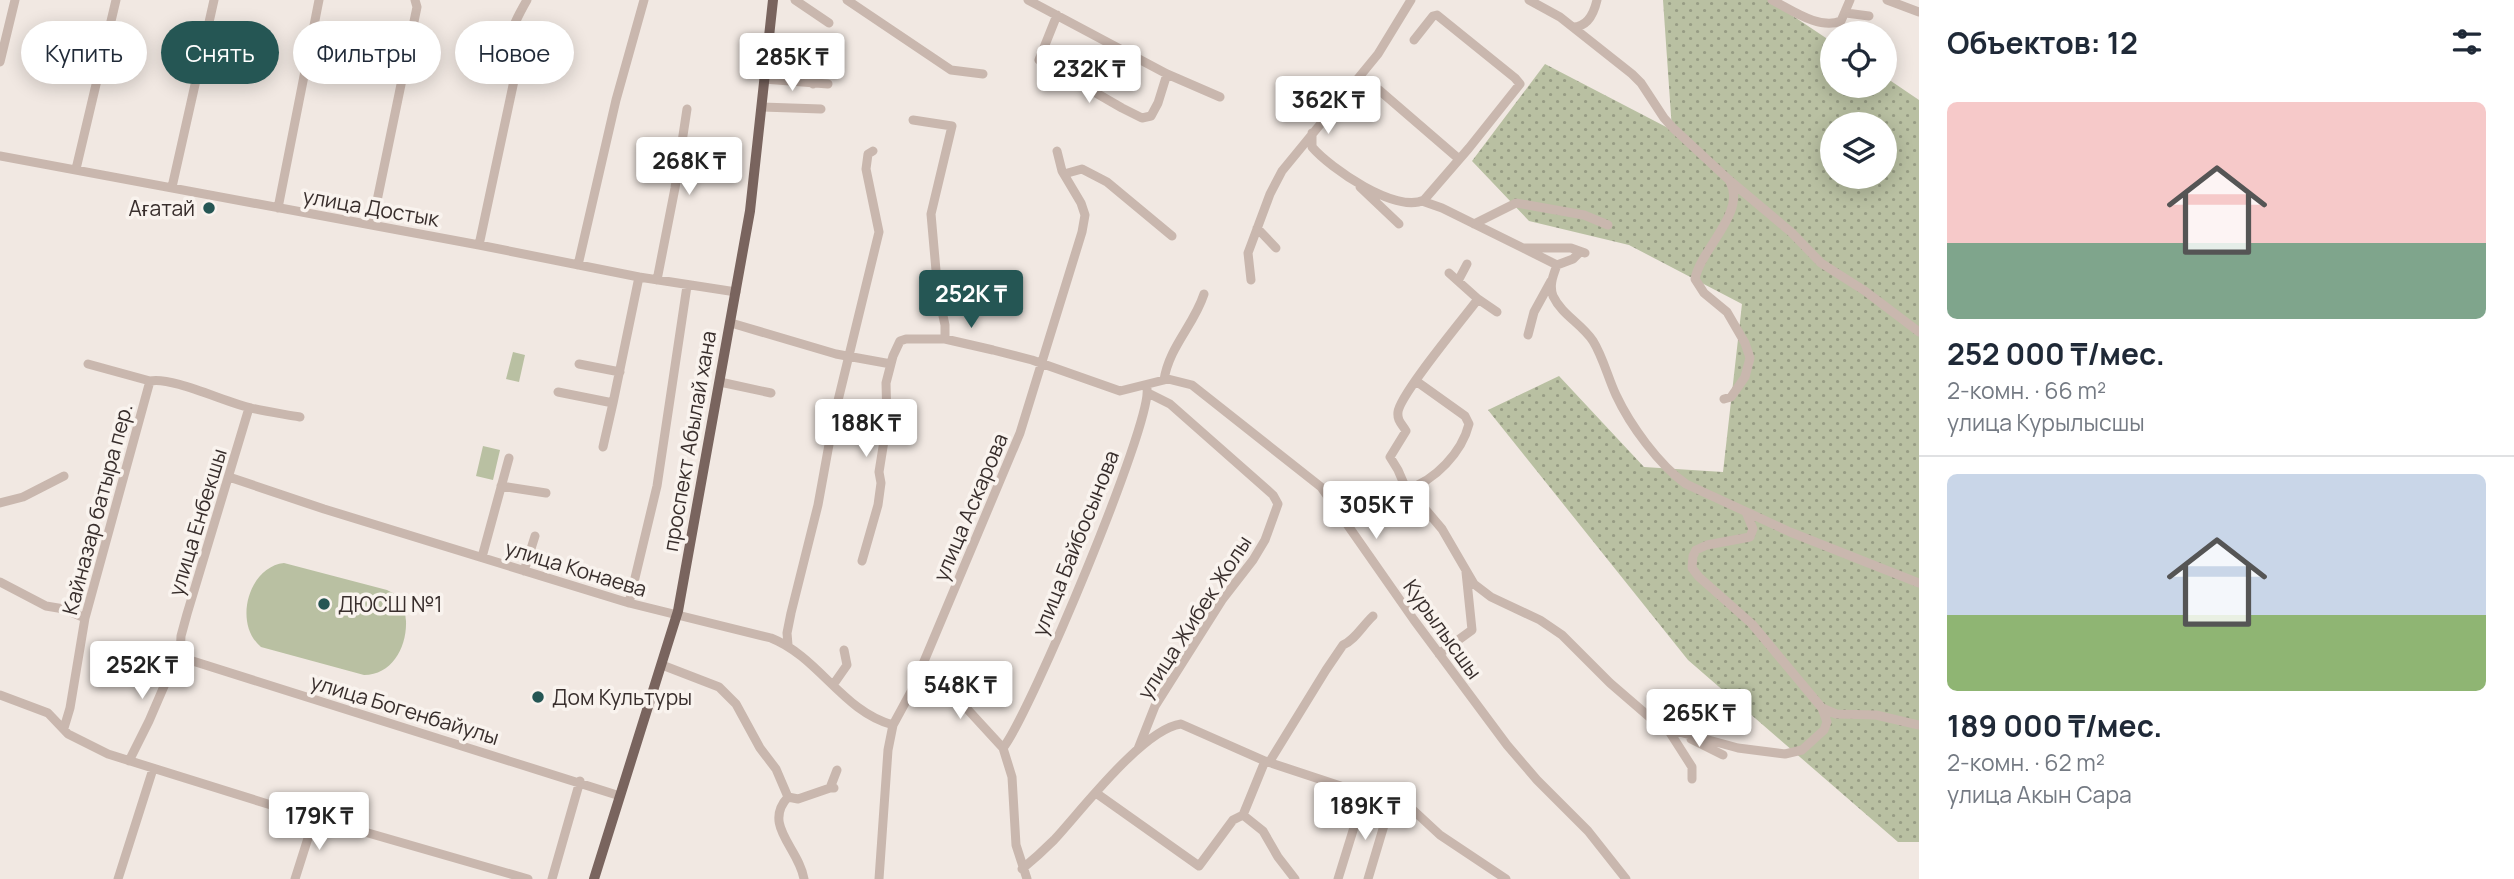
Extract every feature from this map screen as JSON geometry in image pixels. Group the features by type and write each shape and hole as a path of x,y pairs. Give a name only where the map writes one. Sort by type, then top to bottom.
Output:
{"main road":[{"name":"проспект Абылай хана","path":"594,879 676,616 750,211 773,0"}],"street":[{"path":"0,62 15,0"},
{"path":"76,169 116,0"},
{"path":"172,187 214,0"},
{"path":"278,208 319,0"},
{"path":"372,225 416,8 415,0"},
{"path":"479,245 515,76 509,37 527,0"},
{"path":"578,265 616,100 643,0"},
{"path":"795,0 829,23"},
{"path":"847,0 951,70 983,74"},
{"path":"1028,0 1167,74 1220,97"},
{"path":"1251,280 1248,253 1282,171 1378,54 1411,0"},
{"path":"1529,0 1573,27 1641,83 1664,118 1728,179 1791,232 1821,263 1865,290 1919,332"},
{"path":"1573,27 1581,27 1587,23 1597,0"},
{"path":"1772,0 1822,24 1841,21 1850,0"},
{"path":"1886,0 1908,4 1919,12"},
{"path":"1846,13 1869,16"},
{"path":"1057,15 1039,60 1122,108 1142,118 1150,116 1158,103 1167,74"},
{"path":"1414,40 1433,16 1437,15 1520,84 1422,201"},
{"path":"813,84 815,57"},
{"path":"764,79 825,87"},
{"path":"1379,90 1459,159"},
{"path":"762,107 821,109"},
{"path":"657,280 687,109"},
{"path":"913,120 952,126 931,214 938,293 945,325 944,339"},
{"path":"1312,133 1312,147 1322,158 1353,181 1399,224"},
{"path":"788,645 790,613 818,505 848,355 879,232 866,169 868,155 873,151"},
{"name":"улица Аскарова","path":"879,879 885,770 893,725 912,690 1000,482 1042,364 1085,215 1064,174 1057,151"},
{"name":"улица Достык","path":"0,156 687,286 736,292"},
{"path":"1064,174 1082,170 1101,178 1172,236"},
{"path":"1724,399 1731,397 1745,377 1750,358 1745,343 1727,312 1721,304 1704,293 1695,279 1698,266 1730,212 1734,193 1728,179"},
{"path":"1353,181 1405,203 1422,201 1432,204 1557,265 1583,252 1571,248 1523,248"},
{"path":"1474,224 1516,203 1584,215 1608,225"},
{"path":"1257,228 1276,248"},
{"path":"1458,281 1467,264"},
{"path":"1528,335 1542,294 1552,280 1557,265"},
{"path":"1449,273 1497,312"},
{"path":"603,447 639,277"},
{"path":"1552,280 1553,295 1559,306 1590,337 1617,398 1662,465 1686,484 1746,512 1919,583"},
{"path":"629,603 657,486 687,286"},
{"path":"862,561 878,505 881,483 879,472 887,422 885,395 891,364 900,341 944,339 1042,364 1120,391 1144,388 1164,380 1171,354 1189,328 1204,294"},
{"path":"1478,299 1398,409 1399,420 1406,431 1390,454 1405,487 1442,529 1475,584 1491,597 1540,620 1562,635 1609,683 1661,727 1669,730 1738,748 1785,754 1802,750 1824,730 1827,722 1836,714"},
{"path":"731,323 891,364"},
{"path":"88,363 150,381 157,379 175,384 249,408 300,417"},
{"path":"579,364 620,372"},
{"name":"Курылысшы","path":"1164,380 1186,383 1200,389 1321,487 1439,654 1518,758 1588,831 1626,879"},
{"name":"Кайназар батыра пер.","path":"64,728 70,708 85,618 150,381"},
{"path":"1337,508 1423,484 1453,455 1466,436 1469,424 1465,416 1416,381"},
{"path":"720,382 771,393"},
{"name":"улица Жибек Жолы","path":"1022,876 1096,793 1137,752 1154,706 1222,600 1253,560 1270,529 1278,504 1273,495 1170,404 1144,388"},
{"name":"улица Байбосынова","path":"1003,748 1027,704 1083,576 1137,435 1144,388"},
{"path":"558,392 613,403"},
{"name":"улица Енбекшы","path":"129,761 171,670 180,657 181,636 187,614 249,408"},
{"path":"482,557 509,458"},
{"path":"0,503 23,497 64,476"},
{"name":"улица Конаева","path":"229,477 629,603 788,645 810,661 833,685 868,714 893,725"},
{"path":"501,486 546,493"},
{"path":"1746,512 1753,529 1750,537 1701,547 1693,555 1692,568 1752,624 1822,708 1827,722"},
{"path":"524,571 535,536"},
{"path":"1439,654 1472,630 1466,571"},
{"path":"0,582 46,606 64,609 85,618"},
{"path":"1096,793 1199,866 1233,820 1243,815 1267,761 1343,645 1373,616"},
{"path":"833,685 847,665 844,650"},
{"name":"улица Богенбайулы","path":"180,657 580,781 620,796"},
{"path":"662,665 719,687 736,704 760,748 776,769 788,797"},
{"path":"912,690 918,687 936,688 958,699 1003,748 1012,777 1016,845 1022,876"},
{"path":"0,695 48,713 68,734 86,745 129,761 528,879"},
{"path":"1822,708 1836,714 1876,715 1919,725"},
{"path":"1137,752 1166,729 1181,724 1267,761 1413,810 1440,835 1506,879"},
{"path":"1669,730 1692,766 1692,779"},
{"path":"1687,735 1699,745 1723,755"},
{"path":"118,879 153,769"},
{"path":"788,797 798,799 832,788 837,770"},
{"path":"552,879 580,781"},
{"path":"1338,879 1364,795"},
{"path":"788,797 778,810 778,824 799,862 804,879"},
{"path":"1368,879 1391,802"},
{"path":"1243,815 1264,831 1294,879"},
{"path":"295,879 315,816"}],"green space":[{"path":"1663,0 1769,0 1820,34 1820,98 1897,98 1897,85 1919,100 1919,842 1898,842 1688,660 1488,410 1559,376 1644,467 1723,472 1742,304 1629,245 1529,221 1472,161 1545,64 1672,130"},
{"path":"513,352 525,355 519,382 506,379"},
{"path":"483,446 500,450 493,480 476,476"},
{"path":"284,563 387,590 400,598 405,609 406,631 401,650 390,665 374,674 364,675 261,647 252,637 248,625 248,598 261,575"}],"place":[{"name":"Ағатай","path":"209,208"},
{"name":"ДЮСШ №1","path":"324,604"},
{"name":"Дом Культуры","path":"538,697"}]}
